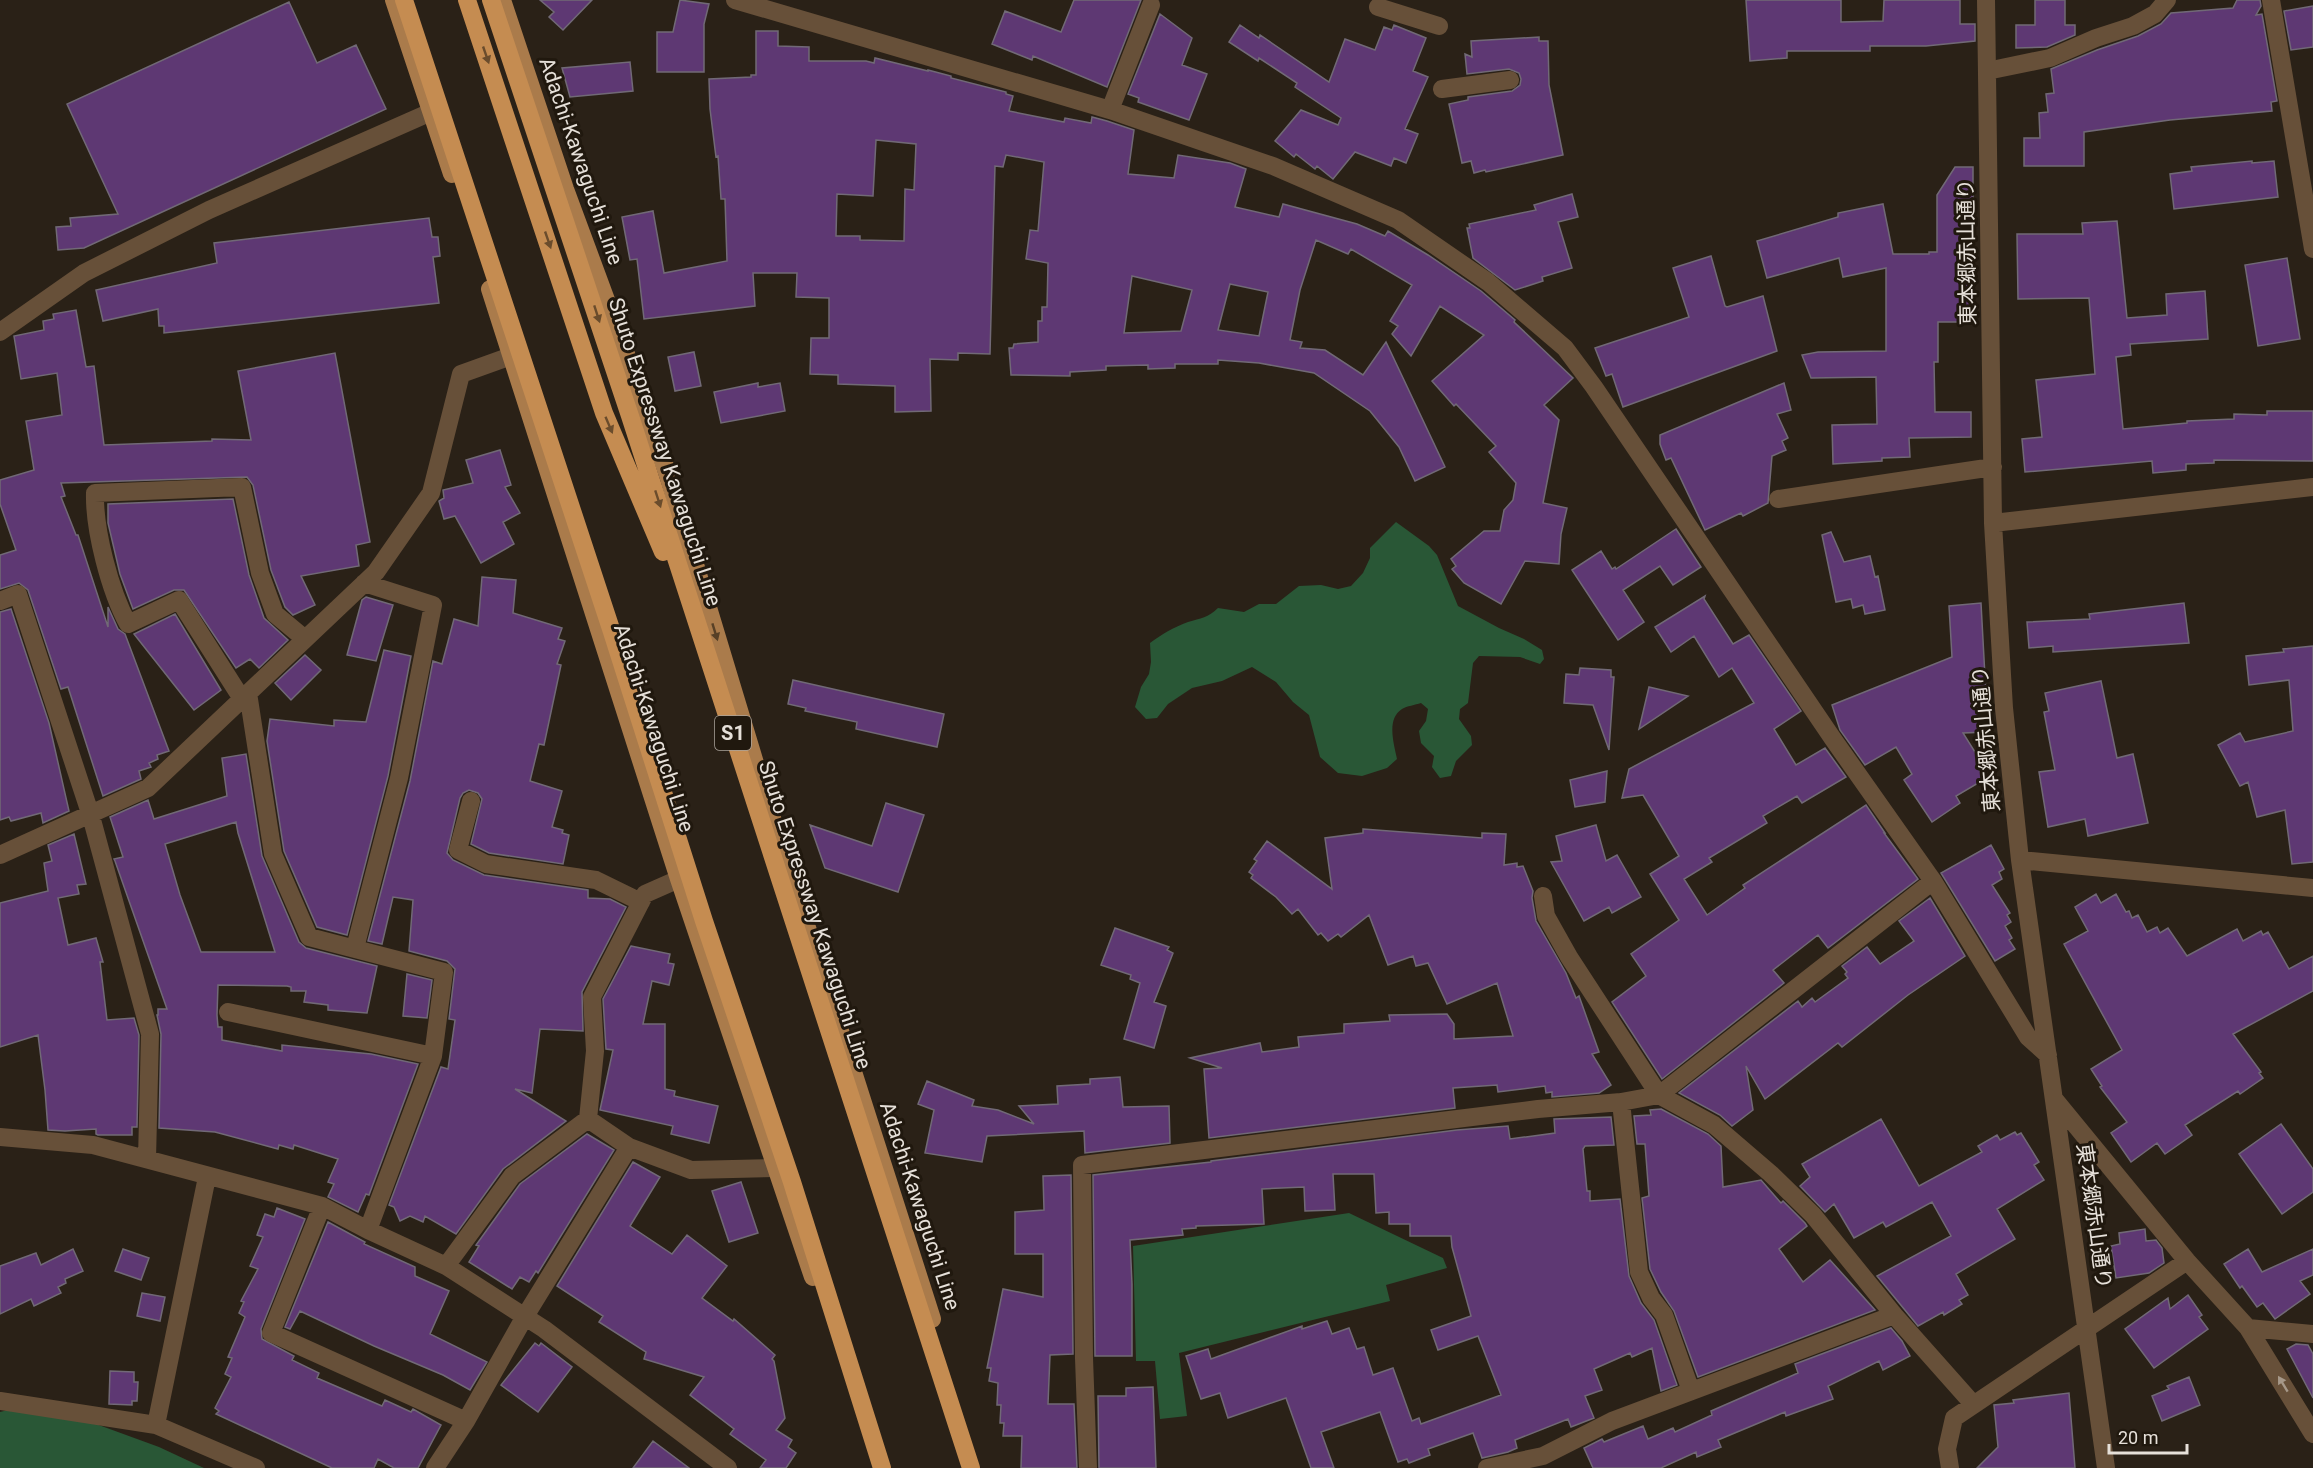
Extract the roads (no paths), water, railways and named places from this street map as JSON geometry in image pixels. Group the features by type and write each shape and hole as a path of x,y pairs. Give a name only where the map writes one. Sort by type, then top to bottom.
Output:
{"highway":[{"path":"404,0 612,632 704,921 792,1182 882,1468"},
{"path":"467,0 604,413 708,656"},
{"name":"Shuto Expressway Kawaguchi Line","path":"491,0 572,238 970,1468"}],"main road":[{"name":"Adachi-Kawaguchi Line","path":"394,0 511,356 678,879 777,1168 873,1468"},
{"name":"Adachi-Kawaguchi Line","path":"502,0 565,189 668,475 764,793 980,1468"}],"street":[{"path":"735,0 1110,111 1273,166 1398,220 1488,282 1565,348 1933,881 2028,1036 2048,1055"},
{"name":"東本郷赤山通り","path":"1986,0 1993,523 2004,708 2020,860 2106,1468"},
{"path":"1987,71 2050,58 2096,38 2133,26 2155,15 2167,0"},
{"path":"2271,0 2313,249"},
{"path":"1110,111 1151,5"},
{"path":"1378,7 1439,26"},
{"path":"1442,89 1510,80"},
{"path":"0,332 84,273 209,210 431,112"},
{"path":"0,855 91,816 148,788 376,572 431,493 461,374 511,356"},
{"path":"1778,499 1992,467"},
{"path":"306,639 275,614 260,573 242,487 95,493 94,515 118,605 128,624 179,600 245,696 273,854 309,937 444,972 434,1056 368,1230"},
{"path":"1993,523 2313,487"},
{"path":"355,948 399,778 434,605 364,583"},
{"path":"0,601 18,594 91,816 150,1034 147,1159"},
{"path":"471,801 458,850 486,864 597,880 641,902"},
{"path":"2020,860 2313,888"},
{"path":"446,1266 512,1176 588,1119 595,1051 592,997 645,894 678,879"},
{"path":"1088,1468 1084,1358 1082,1165 1538,1109 1621,1102 1659,1095 1933,881"},
{"path":"1543,896 1546,916 1569,957 1659,1095 1714,1125 1771,1174 1813,1215 1894,1315 1973,1404"},
{"path":"228,1012 434,1056"},
{"path":"2055,1100 2187,1261 2248,1328 2313,1434"},
{"path":"1621,1102 1639,1272 1651,1298 1664,1315 1691,1391"},
{"path":"588,1119 629,1147 692,1170 777,1168"},
{"path":"0,1137 93,1145 322,1206 446,1266 544,1329 728,1468"},
{"path":"435,1468 466,1421 524,1318 629,1147"},
{"path":"156,1425 207,1177"},
{"path":"322,1206 272,1333 466,1421"},
{"path":"1950,1468 1947,1449 1954,1418 2187,1261"},
{"path":"1487,1468 1543,1456 1612,1421 1894,1315"},
{"path":"2248,1328 2313,1334"},
{"path":"0,1401 156,1425 256,1468"}]}
